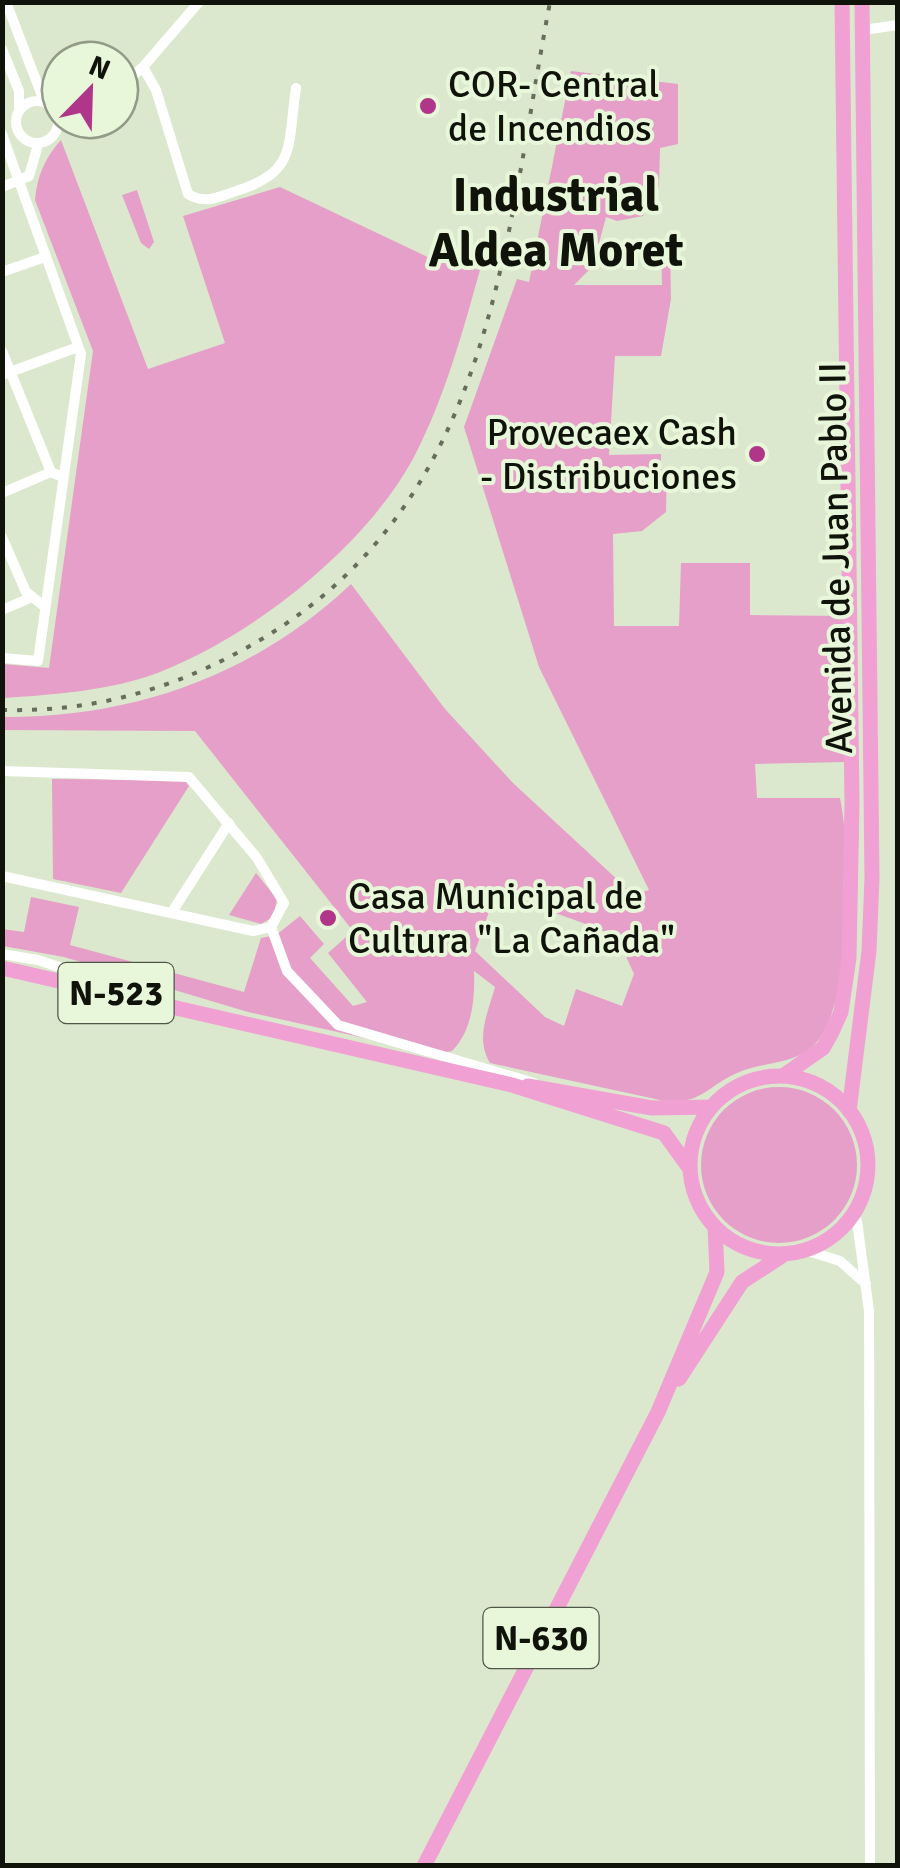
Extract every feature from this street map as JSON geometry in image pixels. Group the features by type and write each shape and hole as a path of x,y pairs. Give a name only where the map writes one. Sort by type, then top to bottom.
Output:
{"highway":[{"name":"Avenida de Juan Pablo II","path":"783,1076 823,1048 832,1032 841,1012 849,958 852,803 842,2"},
{"name":"Avenida de Juan Pablo II","path":"849,1111 869,951 872,878 862,2"},
{"name":"N-523","path":"2,958 229,1018"},
{"name":"N-523","path":"3,968 512,1084"},
{"path":"690,1169 694,1138 711,1106 741,1084 783,1076 823,1088 849,1111 863,1137 868,1166 864,1190 851,1217"},
{"path":"512,1084 652,1108 711,1106"},
{"path":"512,1084 664,1133 690,1169"},
{"name":"N-630","path":"690,1169 696,1199 716,1227 748,1248 786,1254"},
{"name":"N-630","path":"658,1412 742,1282 786,1254 805,1250 832,1236 851,1217"},
{"name":"N-630","path":"424,1866 658,1412 717,1272 716,1227"}],"street":[{"path":"6,2 40,91"},
{"path":"140,70 199,2"},
{"path":"862,30 898,26"},
{"path":"2,49 20,107 21,132 38,146"},
{"path":"143,67 156,90 188,194 205,201 268,182 286,157 296,88"},
{"path":"20,107 28,100 40,101"},
{"path":"2,134 81,354 56,474 38,661 2,658"},
{"path":"38,146 50,140"},
{"path":"2,187 18,181 34,168 38,146"},
{"path":"2,272 45,257"},
{"path":"7,374 78,346"},
{"path":"2,351 7,374 56,474"},
{"path":"2,492 56,474"},
{"path":"2,537 30,598 44,606"},
{"path":"2,610 30,598"},
{"path":"2,771 180,774 198,784 283,894 282,913 271,927 253,930 2,876"},
{"path":"172,912 229,823"},
{"path":"271,927 287,971 338,1025 544,1087"},
{"path":"2,958 38,960 120,987"},
{"path":"851,1217 857,1221 866,1284 870,1866"},
{"path":"805,1250 840,1261 866,1284"}],"shaded area":[{"path":"571,71 678,84 678,144 660,148 659,187 643,216 617,221 606,217 593,266 574,285 662,285 661,243 670,245 671,299 661,356 615,356 609,455 661,454 661,469 667,469 666,512 642,531 613,534 614,626 679,626 681,563 750,563 750,615 845,616 845,762 755,764 757,798 840,798 847,888 843,963 827,1025 815,1044 788,1060 737,1073 699,1096 669,1102 490,1063 483,1035 495,987 474,971 473,1002 464,1033 452,1051 436,1054 248,1012 64,957 3,946 2,929 24,932 31,897 79,907 70,945 244,992 261,938 276,935 300,916 324,944 310,958 353,1006 367,1002 328,953 353,931 195,731 2,730 3,717 99,709 190,685 275,643 351,584 445,709 513,783 634,895 649,890 539,667 464,427 517,279 529,282","holes":["496,892 600,929 620,943 634,974 622,1006 576,989 564,1026 545,1017 475,951"]},
{"path":"61,140 148,369 225,343 183,216 280,187 434,260 480,270 444,388 414,457 365,526 333,559 261,617 184,662 112,686 3,698 3,664 49,668 93,351 35,200 50,154"},
{"path":"137,190 154,242 149,249 141,243 122,195"},
{"path":"52,779 184,780 189,786 121,893 53,879"},
{"path":"256,873 277,899 273,917 261,924 229,915"},
{"path":"779,1087 809,1093 834,1110 851,1135 857,1165 851,1195 834,1220 809,1237 779,1243 749,1237 724,1220 707,1195 701,1165 707,1135 724,1110 749,1093"}],"railway":[{"path":"2,710 93,703 151,689 207,668 320,598 386,531 435,456 471,373 497,284 517,192 550,2"}],"place":[{"name":"COR- Central de Incendios","path":"428,106"},
{"name":"Provecaex Cash - Distribuciones","path":"757,454"},
{"name":"Casa Municipal de Cultura \"La Cañada\"","path":"328,918"}],"district":[{"name":"Industrial Aldea Moret","path":"556,222"}]}
